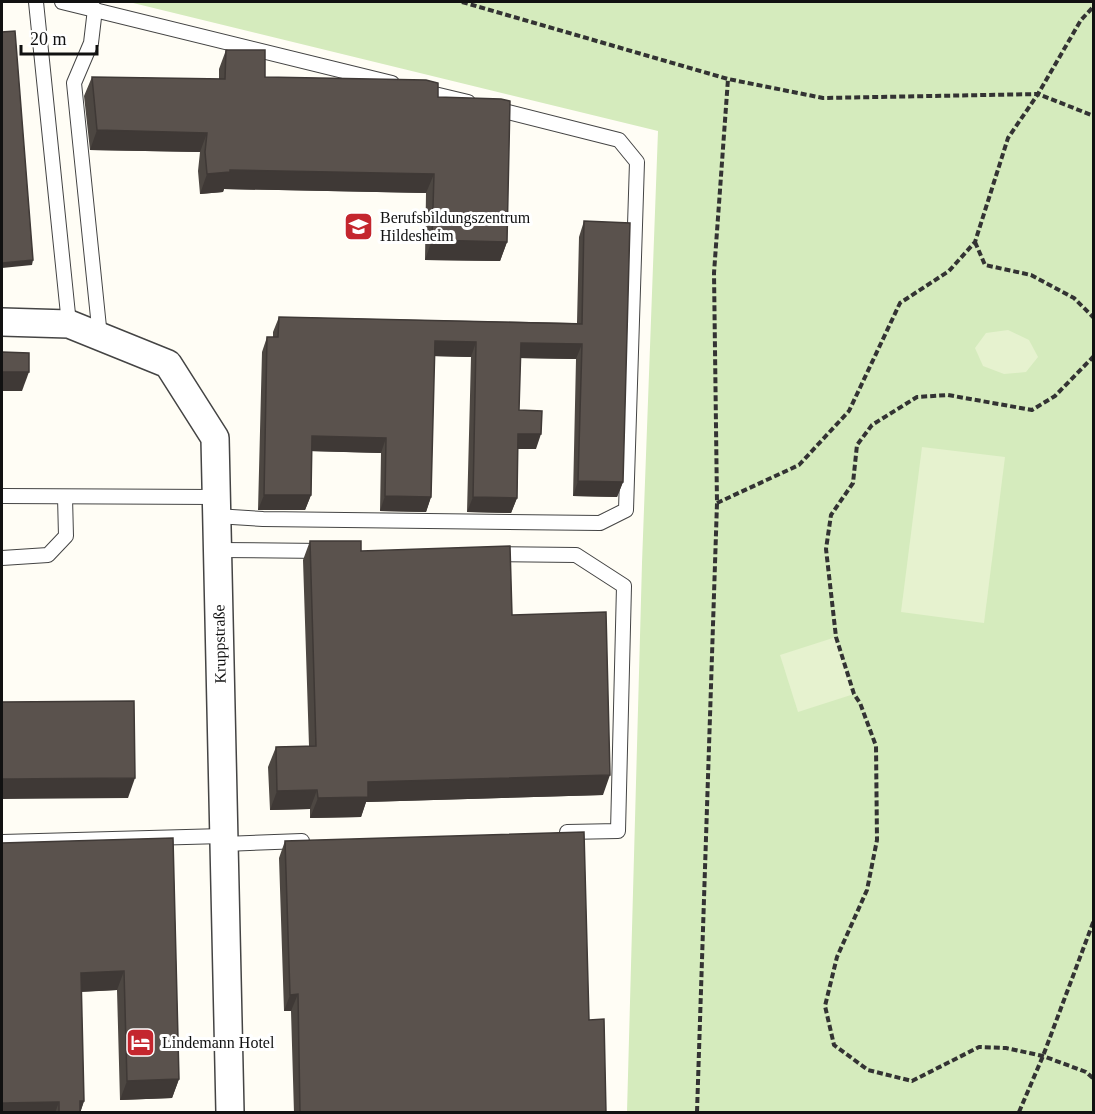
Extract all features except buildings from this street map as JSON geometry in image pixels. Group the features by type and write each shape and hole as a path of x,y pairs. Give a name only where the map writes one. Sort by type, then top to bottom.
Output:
{"street":[{"name":"Kruppstraße","path":"2,322 69,324 168,364 215,438 230,1113"}],"lane":[{"path":"36,2 69,324"},
{"path":"2,496 65,497 216,507 263,519 600,523 626,510 637,162 619,140 62,2"},
{"path":"95,9 91,42 74,83 100,337"},
{"path":"2,558 48,555 66,536 65,497"},
{"path":"217,550 337,552"},
{"path":"480,554 576,555 624,586 618,831 558,833"},
{"path":"2,842 319,841"}],"path":[{"path":"462,2 728,79 823,98 1038,94 1094,116"},
{"path":"717,503 799,465 849,411 900,303 949,271 975,242 1008,138 1038,94 1081,20 1094,6"},
{"path":"697,1113 717,503 714,273 728,79"},
{"path":"975,242 985,265 1031,275 1074,298 1094,318"},
{"path":"1094,356 1055,396 1032,410 948,395 917,397 872,425 857,445 853,483 831,515 826,549 836,637 854,694 876,746 877,840 867,890 837,957 825,1006 834,1045 868,1070 912,1081 979,1047 1006,1048 1043,1056 1086,1072 1094,1079"},
{"path":"1019,1113 1094,920"}],"green space":[{"path":"129,2 1093,2 1093,1112 627,1112 642,563 658,131"},
{"path":"1008,330 1029,340 1038,357 1026,372 1004,374 983,366 975,348 986,333"},
{"path":"922,447 1005,457 984,623 901,612"},
{"path":"836,637 854,694 798,712 780,655"}],"place":[{"name":"Berufsbildungszentrum Hildesheim","path":"359,226"},
{"name":"Lindemann Hotel","path":"141,1042"}]}
